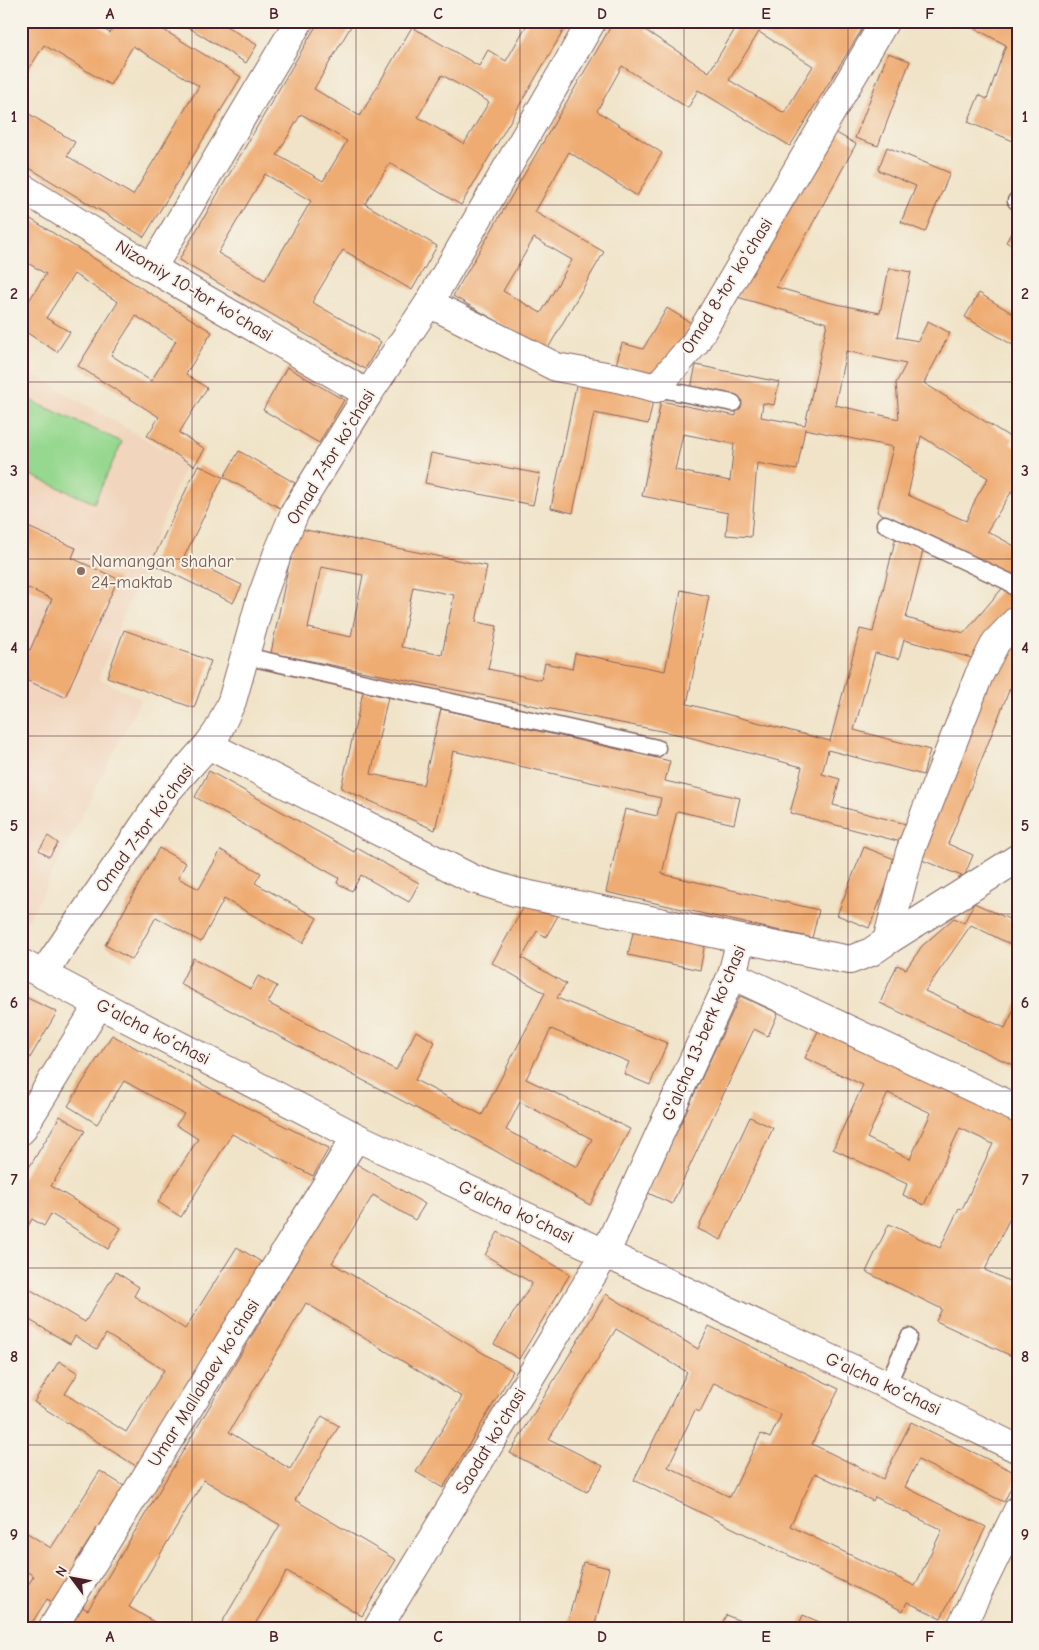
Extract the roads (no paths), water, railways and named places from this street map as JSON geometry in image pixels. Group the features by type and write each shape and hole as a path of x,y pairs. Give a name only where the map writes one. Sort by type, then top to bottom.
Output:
{"street":[{"path":"152,268 299,21"},
{"name":"Omad 7-tor koʻchasi","path":"32,968 168,790 218,731 232,701 260,602 277,555 296,512 368,394 429,304 592,21"},
{"name":"Omad 8-tor koʻchasi","path":"656,388 695,343 885,21"},
{"name":"Nizomiy 10-tor koʻchasi","path":"21,187 152,268 368,394"},
{"path":"429,304 556,367 617,378 656,388"},
{"path":"887,940 910,852 979,675 996,642 1018,619"},
{"path":"208,745 473,879 515,892 741,939"},
{"name":"Gʻalcha 13-berk koʻchasi","path":"605,1254 732,975 741,939 850,960 872,952 887,940 1018,858"},
{"name":"Gʻalcha koʻchasi","path":"32,968 356,1136 1018,1448"},
{"path":"732,975 1018,1109"},
{"path":"21,1131 99,1004"},
{"name":"Umar Mallabaev koʻchasi","path":"52,1629 356,1136"},
{"name":"Saodat koʻchasi","path":"377,1629 605,1254"},
{"path":"960,1629 1018,1510"}],"lane":[{"path":"656,388 733,403"},
{"path":"886,524 1009,582 1018,590"},
{"path":"245,656 657,748"},
{"path":"887,1385 909,1337"}],"place":[{"name":"Namangan shahar 24-maktab","path":"81,571"}]}
